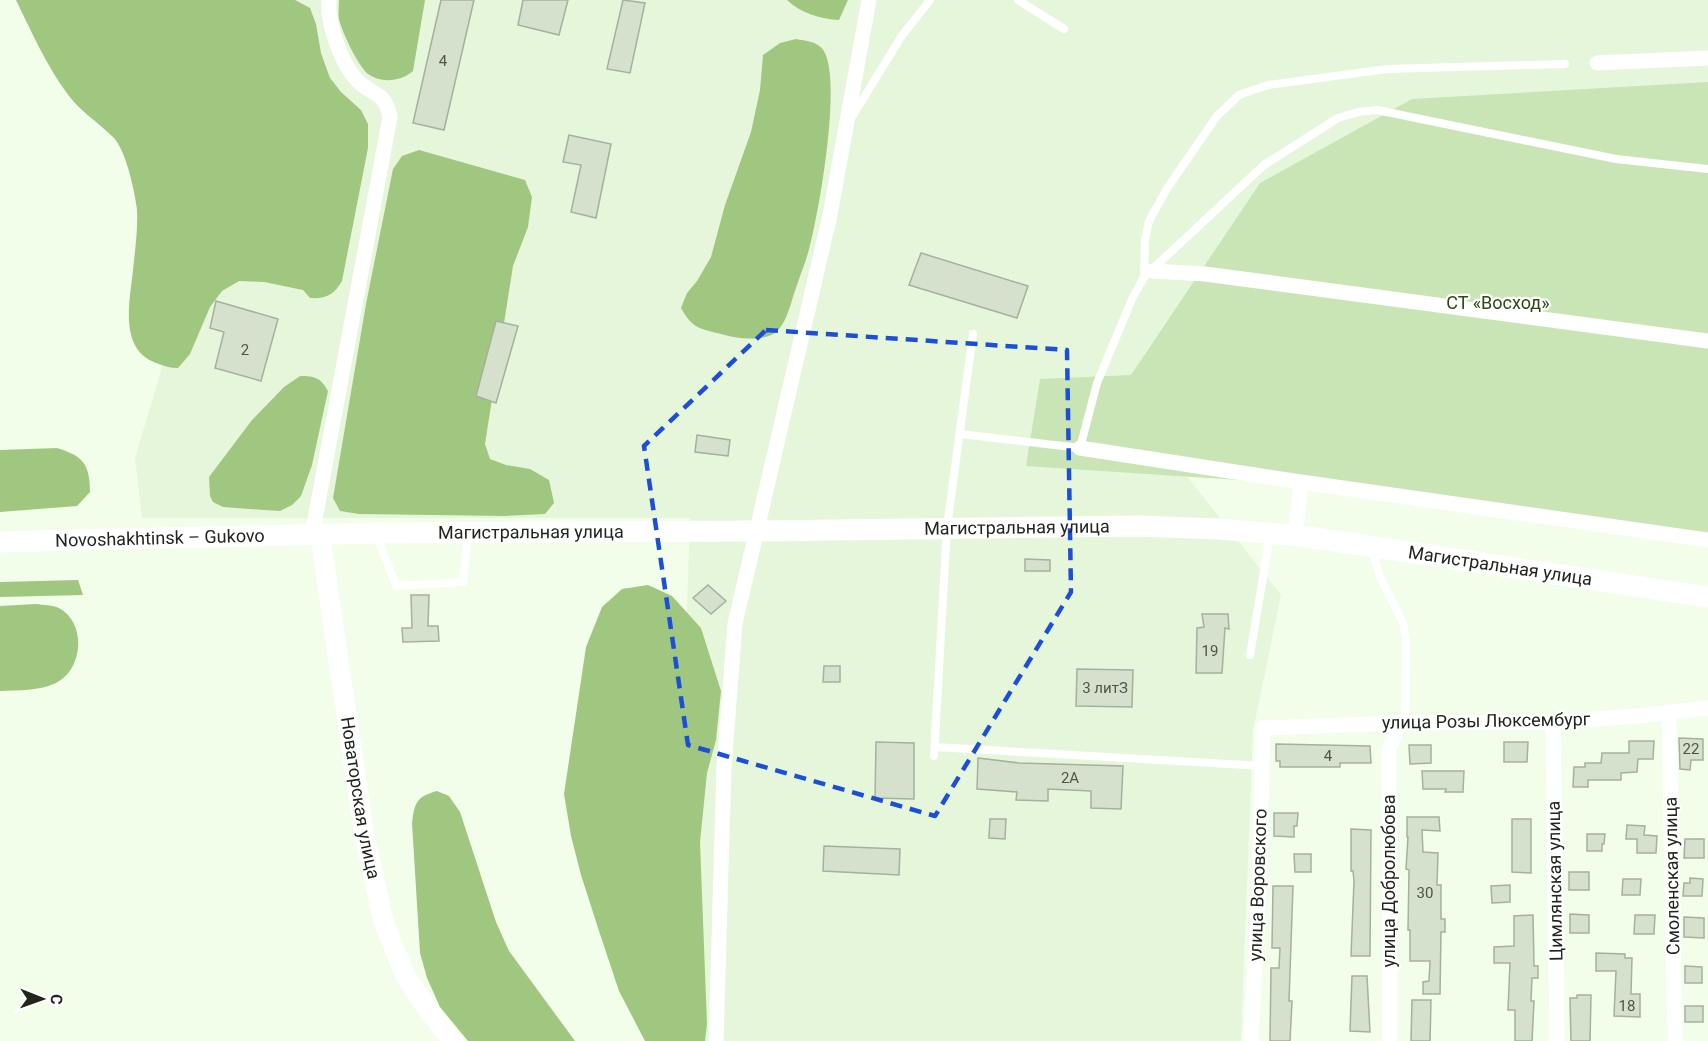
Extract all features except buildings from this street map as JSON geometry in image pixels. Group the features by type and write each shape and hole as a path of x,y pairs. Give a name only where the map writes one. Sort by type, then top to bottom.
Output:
{"main road":[{"name":"Магистральная улица","path":"316,535 947,527 1138,526 1219,529 1372,546 1708,597"},
{"name":"Novoshakhtinsk – Gukovo","path":"0,542 316,535"}],"street":[{"path":"316,535 390,117 387,103 360,83 344,61 332,26 329,0"},
{"path":"716,1041 724,767 735,624 830,215 869,0"},
{"path":"1597,63 1708,58"},
{"path":"1148,274 1205,274 1708,341"},
{"path":"1080,448 1708,540"},
{"path":"1294,536 1301,482"},
{"name":"Новаторская улица","path":"316,535 364,833 384,923 405,975 428,1010 453,1041"},
{"name":"улица Розы Люксембург","path":"1263,728 1402,723 1553,722 1708,708"},
{"name":"Смоленская улица","path":"1669,712 1675,1041"},
{"name":"Цимлянская улица","path":"1553,722 1557,1041"},
{"name":"улица Добролюбова","path":"1390,1041 1389,750 1402,723"},
{"name":"улица Воровского","path":"1251,1041 1259,888 1263,728"}],"lane":[{"path":"846,126 901,37 930,0"},
{"path":"1018,0 1064,29"},
{"path":"1148,274 1145,240 1149,221 1168,187 1217,116 1239,95 1268,85 1387,69 1565,64"},
{"path":"960,434 1080,448 1097,383 1132,299 1148,274 1263,165 1338,118 1358,112 1377,110 1616,159 1708,169"},
{"path":"934,756 947,527 973,334"},
{"path":"376,533 396,586 463,582 468,532"},
{"path":"1250,655 1271,534"},
{"path":"1372,546 1380,577 1403,623 1406,638 1402,723"},
{"path":"935,747 1263,766"}],"highlighted area":[{"path":"766,330 1067,350 1071,592 935,816 688,745 644,446"}],"shaded area":[{"path":"271,0 1708,0 1708,114 1129,403 1281,595 1253,731 1241,1041 673,1041 690,518 142,518 135,458"}],"green space":[{"path":"16,0 295,0 310,8 330,78 341,92 361,110 368,124 368,148 342,281 336,290 325,297 310,298 303,290 264,282 239,281 222,291 210,307 190,354 178,368 156,363 144,356 136,347 131,336 129,323 137,210 126,161 113,137 79,107 61,85 40,50"},
{"path":"339,0 425,0 413,71 392,80 379,79 368,74 355,57 343,32 339,19"},
{"path":"787,0 848,0 839,20 811,15"},
{"path":"796,39 815,43 824,51 829,67 831,90 823,178 806,259 786,318 775,333 758,338 744,338 704,330 694,325 681,308 687,293 711,257 725,205 751,132 760,90 763,55 780,43"},
{"name":"СТ «Восход»","path":"1708,82 1708,545 1284,483 1026,466 1040,379 1131,375 1260,183 1412,99"},
{"path":"419,150 525,180 532,197 528,227 513,266 485,444 490,459 506,465 530,469 549,480 554,503 545,514 505,516 359,514 340,511 333,498 366,304 393,169 402,156"},
{"path":"300,376 317,379 328,391 312,465 301,496 292,505 280,511 223,507 213,502 210,496 209,477 252,420 284,387"},
{"path":"57,448 73,454 83,463 90,482 90,492 77,506 0,512 0,450"},
{"path":"78,580 83,595 0,597 0,582"},
{"path":"648,585 672,596 701,628 721,691 716,740 707,773 700,842 707,1024 705,1041 645,1041 619,991 599,931 571,836 564,794 586,647 602,607 622,589"},
{"path":"36,604 59,608 74,624 78,646 72,668 65,677 50,686 0,691 0,606"},
{"path":"437,791 449,796 460,812 496,922 509,951 575,1041 468,1041 440,1007 427,978 420,953 412,823 418,801"}]}
